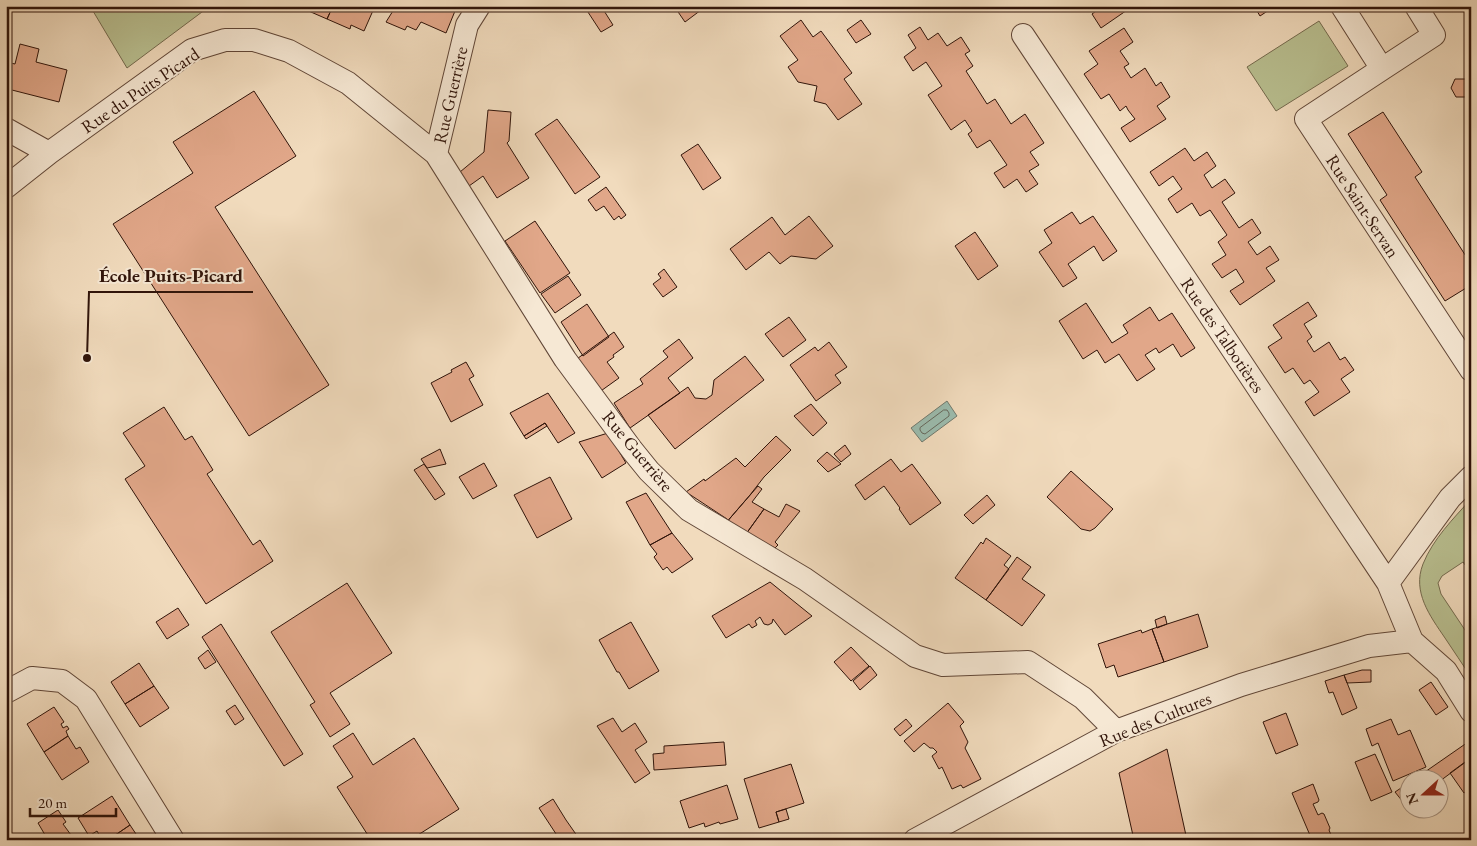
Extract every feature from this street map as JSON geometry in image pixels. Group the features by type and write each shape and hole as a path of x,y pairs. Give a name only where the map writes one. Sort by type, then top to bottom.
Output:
{"street":[{"name":"Rue Guerrière","path":"479,6 467,25 436,154 566,359 649,471 689,510 805,579 915,656 943,665 1028,662 1083,698 1116,731"},
{"path":"1342,6 1382,69"},
{"name":"Rue Saint-Servan","path":"1416,6 1434,35 1306,119 1471,370"},
{"name":"Rue des Talbotières","path":"1023,35 1388,583 1412,641"},
{"name":"Rue du Puits Picard","path":"6,187 48,153 192,50 225,40 254,40 289,51 348,83 436,154"},
{"path":"6,129 48,153"},
{"path":"1388,583 1450,498 1471,477"},
{"path":"1412,641 1446,671 1471,711"},
{"name":"Rue des Cultures","path":"915,840 1116,731 1241,684 1369,646 1412,641"},
{"path":"6,692 32,678 62,681 86,699 173,840"}],"green space":[{"path":"90,6 210,6 127,68"},
{"path":"1319,21 1348,66 1276,111 1247,67"},
{"path":"1471,499 1471,573 1463,562 1442,576 1438,583 1441,594 1471,639 1471,677 1439,630 1424,603 1421,594 1420,574 1432,546"}],"water":[{"path":"947,401 957,416 922,442 911,428"}],"building":[{"path":"306,6 333,6 327,19 304,9"},
{"path":"333,6 375,6 364,31 351,25 350,29 327,19"},
{"path":"396,6 444,6 455,11 446,33 421,22 416,30 407,26 405,30 386,22"},
{"path":"584,6 594,6 596,9 601,6 613,25 601,32"},
{"path":"674,6 699,6 701,10 685,22"},
{"path":"1103,6 1133,6 1101,28 1092,14"},
{"path":"1254,6 1275,6 1260,16"},
{"path":"801,20 813,37 821,31 852,73 844,79 862,104 838,120 826,104 814,101 817,86 798,82 788,67 798,60 780,36"},
{"path":"861,20 871,34 856,43 847,30"},
{"path":"920,27 928,40 938,33 947,46 961,37 970,51 965,54 973,66 966,71 987,104 995,99 1011,124 1025,114 1044,143 1030,152 1039,165 1029,171 1038,184 1026,192 1017,179 1004,188 994,173 1007,165 990,140 977,148 968,134 972,131 965,120 951,130 928,95 942,86 926,62 913,71 904,57 916,48 908,35"},
{"path":"1124,28 1133,42 1120,51 1129,64 1124,67 1131,78 1145,68 1156,86 1161,82 1170,97 1157,106 1166,119 1130,142 1121,128 1135,119 1126,106 1120,111 1109,94 1101,99 1084,74 1098,64 1089,51"},
{"path":"20,44 39,49 36,62 67,70 59,102 8,89 11,79 6,78 6,62 15,64"},
{"path":"1455,79 1466,79 1471,86 1467,97 1456,97 1451,88"},
{"path":"254,91 296,156 215,207 329,385 249,436 113,224 193,173 173,142"},
{"path":"488,110 511,112 509,141 507,143 529,178 497,198 483,176 469,186 460,172 484,152"},
{"path":"1383,112 1422,172 1415,177 1471,264 1471,285 1445,301 1380,200 1387,195 1348,134"},
{"path":"557,119 600,177 575,194 535,134"},
{"path":"698,144 721,178 703,190 681,155"},
{"path":"1185,148 1194,161 1207,152 1216,166 1204,175 1212,188 1225,179 1235,193 1222,202 1239,228 1252,219 1261,233 1248,242 1257,255 1270,246 1279,260 1266,268 1275,281 1240,305 1230,291 1244,282 1236,269 1222,278 1212,264 1226,255 1218,242 1227,235 1210,210 1200,216 1192,203 1177,213 1168,199 1182,189 1173,176 1159,186 1150,172"},
{"path":"606,187 626,215 621,219 619,216 614,220 604,206 596,211 588,200"},
{"path":"1072,212 1080,224 1093,216 1117,251 1103,261 1094,246 1068,264 1077,278 1063,287 1039,252 1052,243 1044,230"},
{"path":"809,216 833,246 816,259 791,256 780,264 769,252 746,270 730,249 772,217 785,235"},
{"path":"535,221 570,273 540,293 505,241"},
{"path":"975,232 998,266 978,280 955,246"},
{"path":"664,269 677,287 663,297 653,284 661,278 658,274"},
{"path":"568,276 581,295 555,313 541,294"},
{"path":"1308,302 1317,316 1304,324 1312,337 1307,341 1314,352 1329,342 1340,360 1345,357 1354,370 1341,379 1350,392 1314,416 1305,402 1319,392 1310,380 1304,384 1293,368 1285,373 1268,347 1282,338 1273,325"},
{"path":"1086,303 1112,343 1128,333 1123,325 1150,307 1159,321 1172,313 1195,348 1181,357 1173,344 1159,353 1156,348 1145,355 1155,369 1137,381 1119,354 1105,363 1097,350 1083,359 1059,321"},
{"path":"587,304 609,337 583,356 561,322"},
{"path":"789,317 806,340 783,357 765,334"},
{"path":"614,332 624,347 607,362 619,378 598,393 574,361"},
{"path":"679,339 693,358 668,378 680,393 630,428 614,403 643,384 640,379 668,357 663,351"},
{"path":"829,342 847,367 835,375 841,383 816,401 790,365 815,347 818,351"},
{"path":"745,356 764,380 675,449 648,415 688,387 695,398 706,399 712,395 714,380"},
{"path":"466,362 474,376 469,379 483,405 451,422 431,383"},
{"path":"548,393 575,433 558,443 545,423 524,436 510,413"},
{"path":"811,404 827,423 813,436 794,416"},
{"path":"164,407 185,440 192,436 213,470 207,474 253,545 260,540 273,561 206,604 125,479 145,466 123,433"},
{"path":"545,423 547,426 526,439 524,436"},
{"path":"608,433 626,463 602,478 579,442"},
{"path":"776,436 791,450 764,477 725,524 727,519 686,492 704,479 705,481 736,458 745,467"},
{"path":"845,445 851,454 841,462 834,454"},
{"path":"440,449 446,464 427,468 421,459"},
{"path":"827,452 841,464 828,472 817,461"},
{"path":"891,459 901,472 912,464 941,503 910,525 884,486 865,500 855,485"},
{"path":"484,463 497,486 473,499 459,477"},
{"path":"424,464 445,494 435,500 414,470"},
{"path":"1071,471 1113,509 1090,531 1081,529 1047,497"},
{"path":"550,477 572,519 537,538 514,495"},
{"path":"758,486 762,489 752,502 764,509 746,534 725,524"},
{"path":"646,493 672,533 650,545 626,502"},
{"path":"987,495 995,505 973,524 964,515"},
{"path":"786,504 800,511 775,542 778,545 775,548 746,534 764,509 779,517"},
{"path":"672,533 693,559 672,573 667,567 663,570 654,557 657,554 650,545"},
{"path":"986,538 1011,556 1004,565 1009,569 986,600 955,578 981,542 983,544"},
{"path":"1017,557 1031,567 1022,579 1045,595 1022,626 986,600"},
{"path":"770,582 812,616 785,635 773,619 772,623 768,625 764,624 760,617 755,621 757,625 752,628 749,624 726,638 712,616"},
{"path":"347,583 392,653 330,693 350,724 330,737 310,705 315,702 271,632"},
{"path":"178,608 189,625 167,639 156,622"},
{"path":"1198,614 1208,647 1164,662 1152,629"},
{"path":"1165,616 1167,624 1157,628 1155,620"},
{"path":"631,622 659,671 629,689 599,640"},
{"path":"221,624 303,754 284,766 202,637"},
{"path":"1152,629 1164,662 1118,677 1114,665 1106,668 1098,644 1141,630 1142,633"},
{"path":"851,647 869,666 851,681 834,662"},
{"path":"208,650 216,662 205,669 198,658"},
{"path":"139,663 154,686 125,704 111,682"},
{"path":"870,666 877,675 860,690 853,681"},
{"path":"1362,670 1371,670 1371,682 1347,683 1344,675"},
{"path":"1344,675 1357,708 1342,715 1333,692 1329,693 1325,681"},
{"path":"1431,682 1448,707 1436,715 1419,690"},
{"path":"154,686 169,708 140,727 125,704"},
{"path":"948,703 964,722 960,726 968,742 965,748 981,779 963,788 961,785 952,789 942,767 939,769 932,756 937,752 933,748 924,743 914,752 904,741"},
{"path":"235,705 244,719 235,725 226,711"},
{"path":"54,707 64,722 61,724 63,728 67,726 69,729 66,731 68,736 44,752 27,724"},
{"path":"1286,713 1298,745 1276,754 1263,722"},
{"path":"613,718 622,732 635,723 647,742 635,750 650,773 635,783 597,726"},
{"path":"906,719 912,726 900,736 894,729"},
{"path":"1391,719 1398,735 1410,730 1426,767 1400,768 1400,778 1393,781 1378,743 1372,746 1366,729"},
{"path":"353,733 373,765 414,738 459,809 410,840 371,840 337,787 353,777 333,746"},
{"path":"68,736 76,749 80,747 89,762 62,780 44,752"},
{"path":"1471,740 1471,758 1450,774 1450,768 1431,768"},
{"path":"724,742 726,765 654,770 653,754 664,753 664,746"},
{"path":"1167,749 1187,840 1134,840 1119,773"},
{"path":"1375,754 1392,792 1371,801 1355,762"},
{"path":"1465,762 1471,770 1471,789 1464,793 1450,773"},
{"path":"791,764 804,803 776,812 779,822 759,828 744,779"},
{"path":"1313,784 1319,800 1313,804 1318,815 1324,814 1333,840 1312,840 1292,793"},
{"path":"727,785 738,819 720,824 719,822 705,827 704,823 689,828 680,801"},
{"path":"1400,789 1400,798 1395,792"},
{"path":"112,796 130,825 108,840 102,840 97,831 89,836 78,818"},
{"path":"553,799 580,840 560,840 539,808"},
{"path":"786,809 789,819 779,822 776,812"},
{"path":"58,810 66,822 63,824 71,835 64,840 48,840 38,823"},
{"path":"130,825 140,840 108,840"}],"place":[{"name":"École Puits-Picard","path":"87,358"}]}
